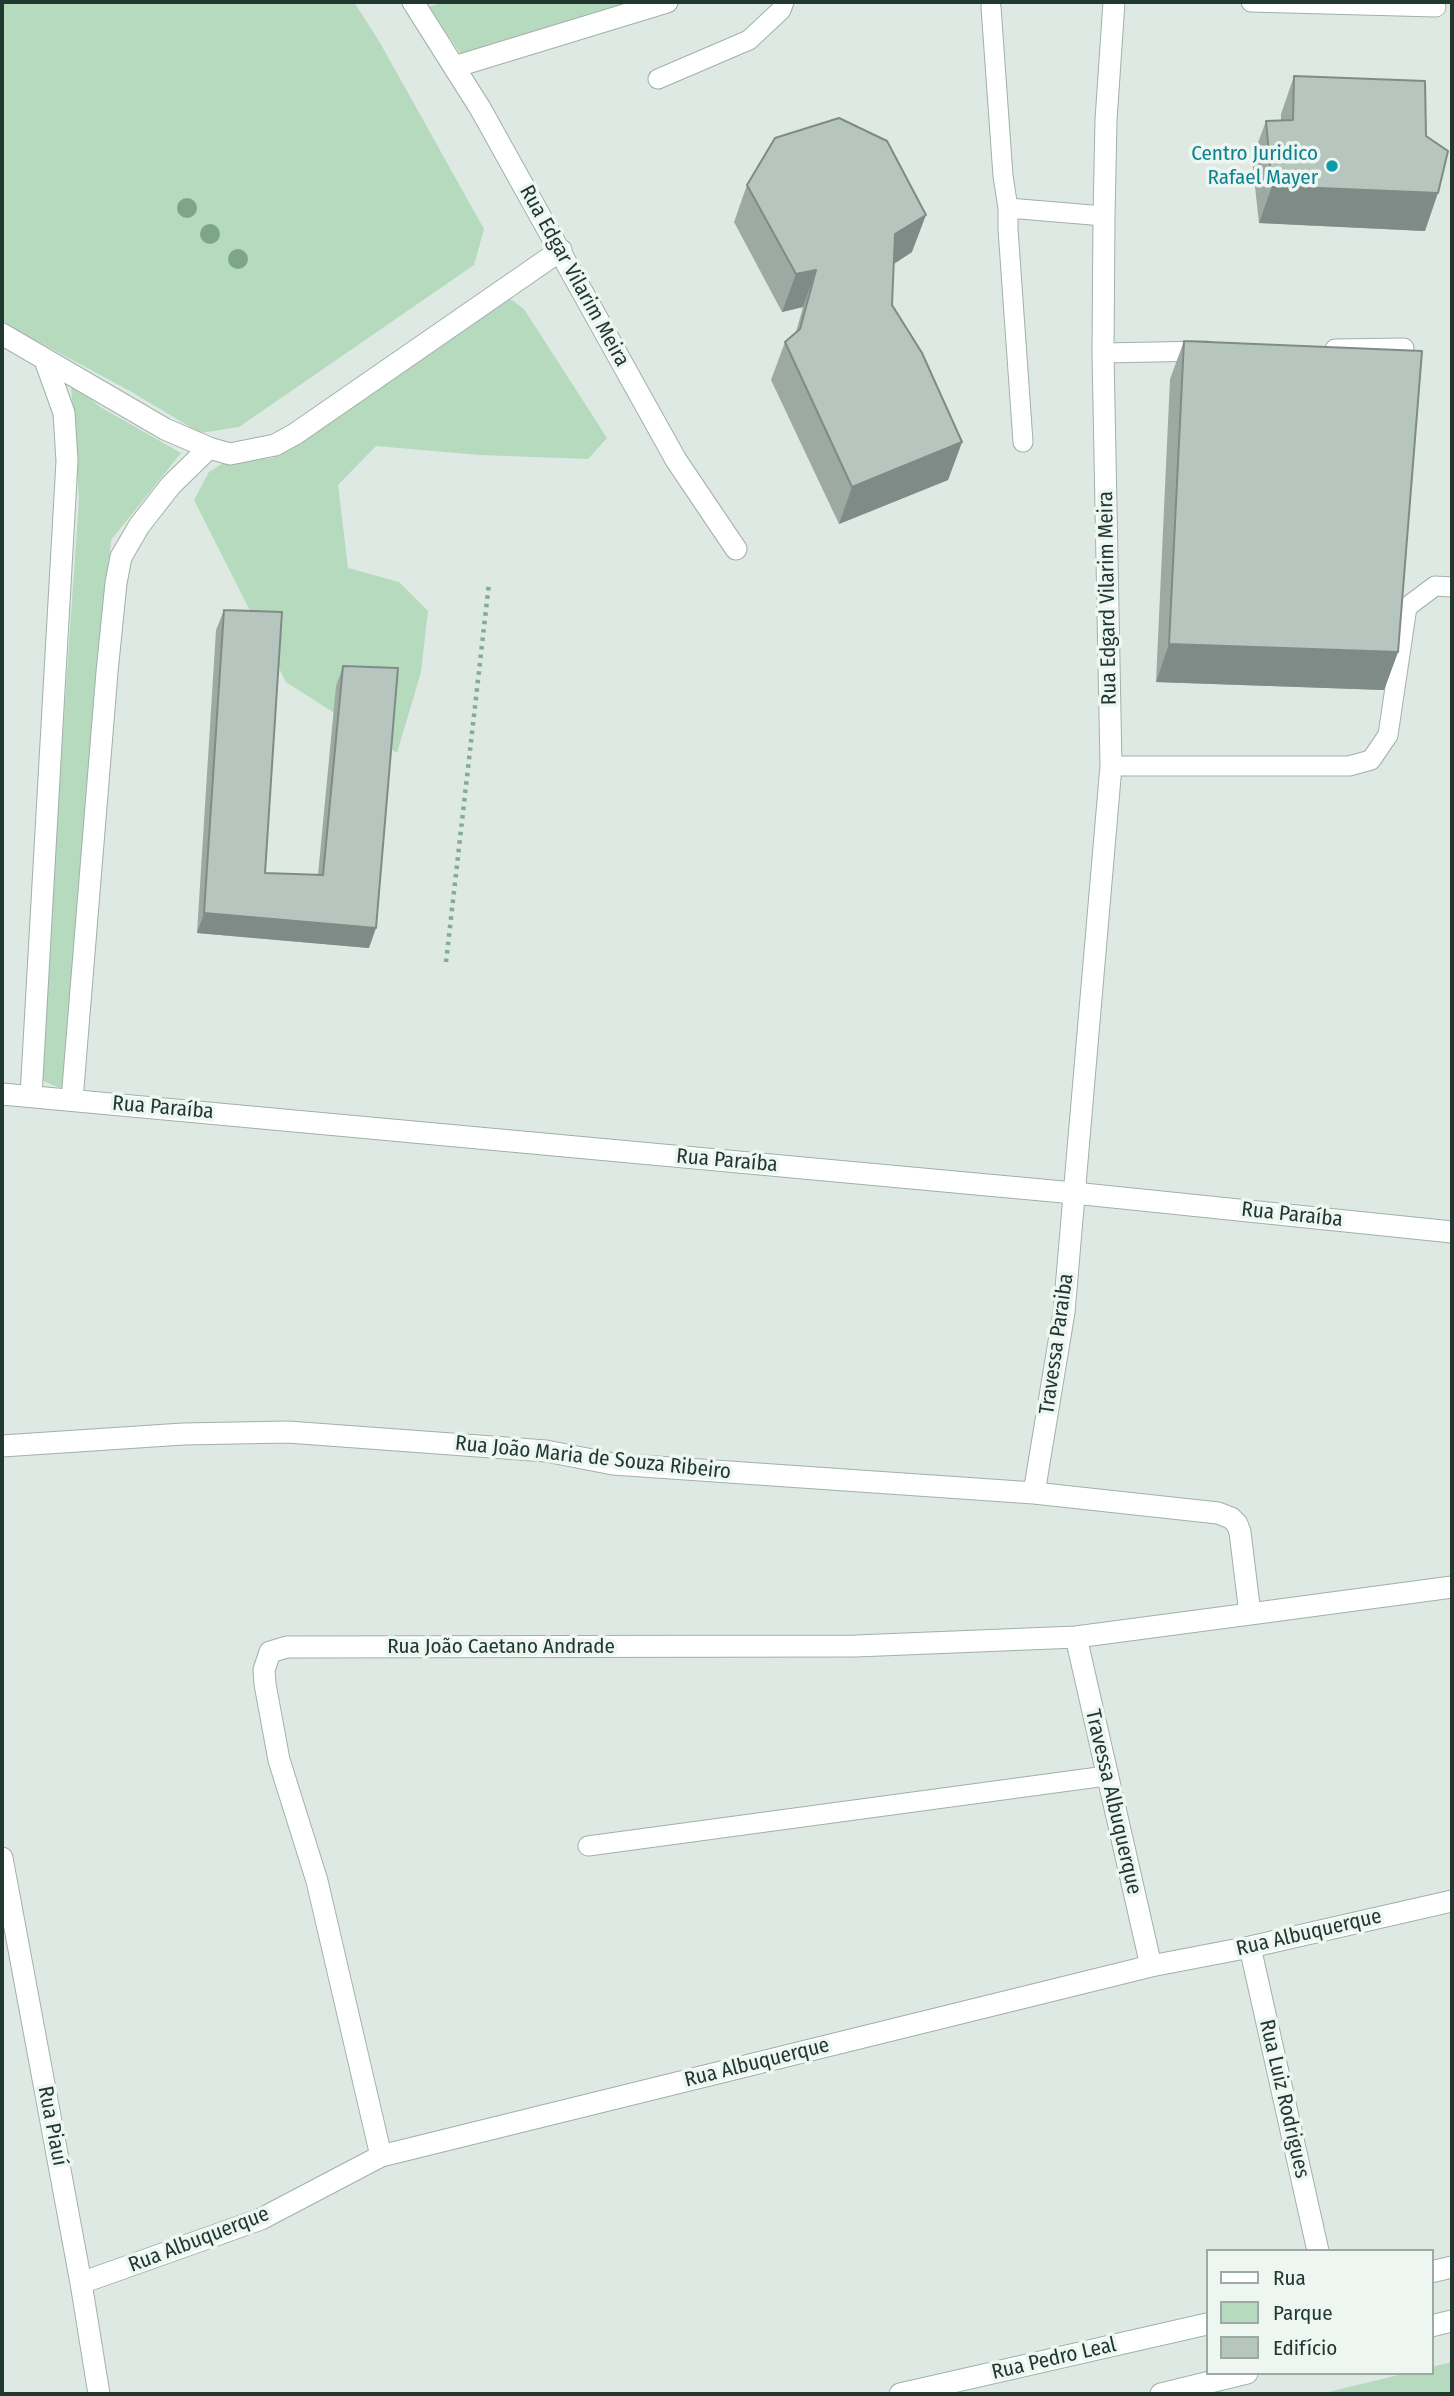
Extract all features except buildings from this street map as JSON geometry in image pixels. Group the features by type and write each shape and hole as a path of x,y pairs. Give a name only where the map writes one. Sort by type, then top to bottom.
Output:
{"street":[{"name":"Rua Edgar Vilarim Meira","path":"414,2 480,108 676,460 736,549"},
{"path":"454,67 667,2"},
{"name":"Rua Edgard Vilarim Meira","path":"1074,1193 1111,766 1103,353 1106,120 1114,2"},
{"path":"2,334 165,429 230,454 275,446 561,250"},
{"path":"31,1096 67,461 64,413 45,360"},
{"path":"72,1100 107,672 121,557 139,526 171,485 209,448"},
{"name":"Rua Paraíba","path":"2,1094 1074,1193 1452,1232"},
{"name":"Travessa Paraiba","path":"1034,1493 1063,1312 1074,1193"},
{"name":"Rua João Maria de Souza Ribeiro","path":"2,1446 183,1434 288,1432 546,1451 614,1464 1034,1493 1184,1508 1218,1513 1231,1518 1237,1524 1250,1614"},
{"name":"Rua João Caetano Andrade","path":"381,2156 317,1881 279,1760 265,1684 264,1670 270,1652 287,1647 856,1646 1076,1637 1452,1587"},
{"name":"Travessa Albuquerque","path":"1076,1637 1151,1966"},
{"name":"Rua Piauí","path":"2,1858 99,2394"},
{"name":"Rua Albuquerque","path":"81,2283 261,2219 381,2156 1151,1966 1250,1947 1452,1901"},
{"name":"Rua Luiz Rodrigues","path":"1250,1947 1318,2249"},
{"path":"1433,2272 1452,2267"},
{"path":"1433,2326 1452,2321"},
{"name":"Rua Pedro Leal","path":"900,2394 1206,2324"},
{"path":"1161,2394 1239,2375"}],"lane":[{"path":"658,79 749,40 781,10 784,2"},
{"path":"1251,2 1436,7"},
{"path":"991,7 1003,176 1008,208 1023,442"},
{"path":"1008,208 1104,216"},
{"path":"1322,349 1404,348"},
{"path":"1103,353 1226,351"},
{"path":"1111,766 1349,766 1371,760 1388,735 1407,607 1435,586 1452,587"},
{"path":"588,1846 1106,1776"}],"path":[{"path":"446,962 489,583"}],"green space":[{"path":"2,2 354,2 379,41 484,229 474,265 239,427 200,433 130,391 2,322"},
{"path":"444,2 634,2 461,54 428,7"},
{"path":"509,298 524,309 607,438 588,459 480,455 376,446 338,485 348,568 399,582 428,611 421,672 397,753 286,682 194,500 209,472 225,462 273,458 487,309"},
{"path":"71,385 102,408 181,453 111,540 62,1089 39,1079 79,499"},
{"path":"1452,2362 1452,2394 1320,2394 1399,2375 1433,2375 1433,2367"}],"place":[{"name":"Centro Juridico Rafael Mayer","path":"1332,166"}]}
